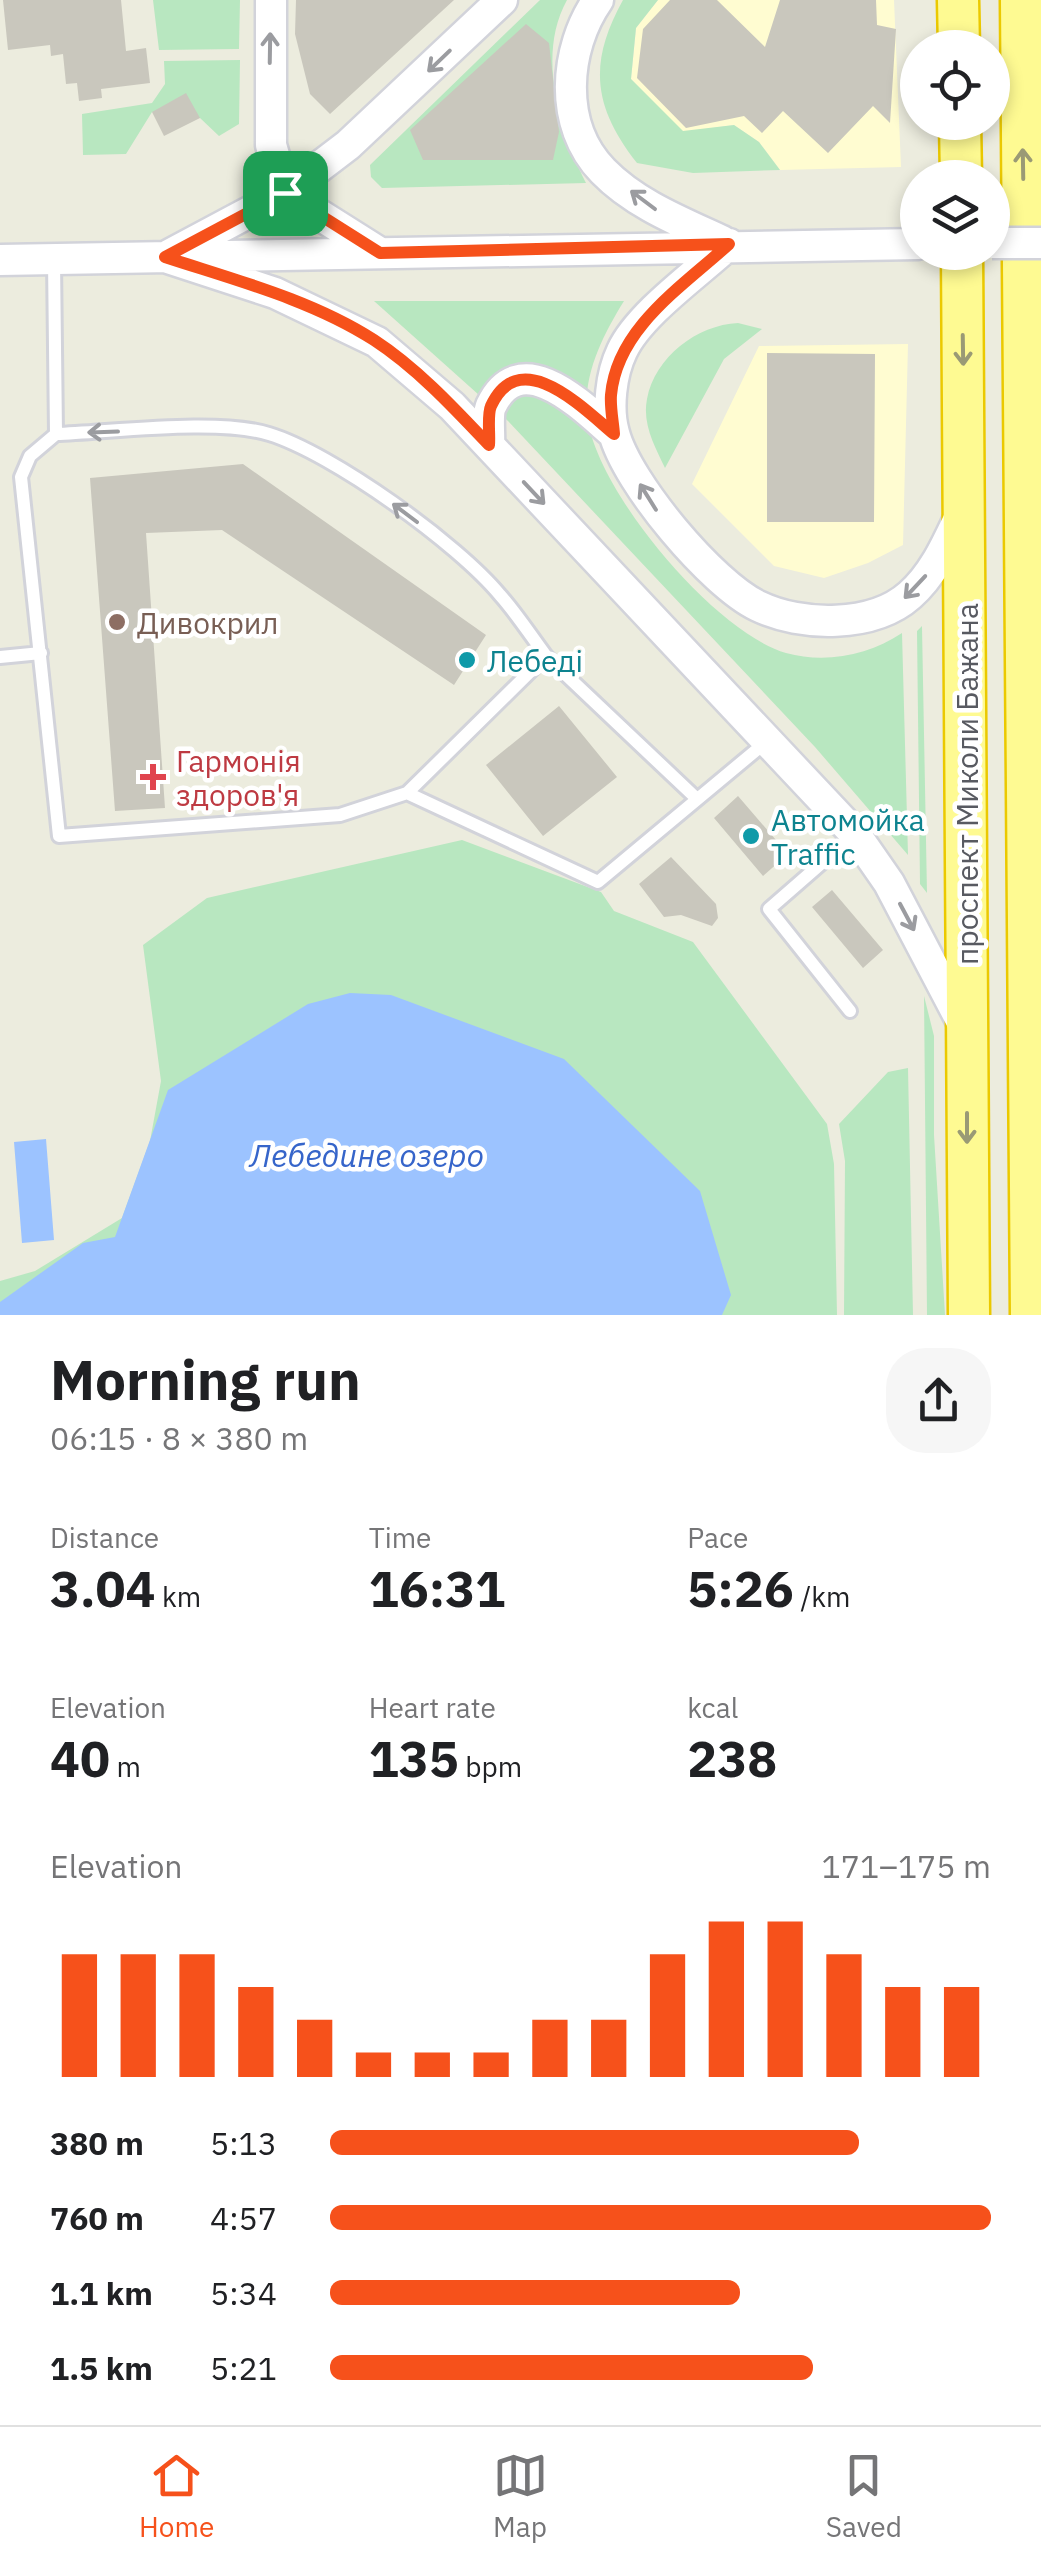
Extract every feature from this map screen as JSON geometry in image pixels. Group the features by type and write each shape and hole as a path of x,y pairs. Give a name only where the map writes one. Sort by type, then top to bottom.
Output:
{"highway":[{"path":"958,0 959,30"},
{"name":"проспект Миколи Бажана","path":"1021,0 1035,1062 1031,1315"},
{"name":"проспект Миколи Бажана","path":"962,270 969,1315"}],"street":[{"path":"270,0 270,145 285,193 380,253"},
{"path":"165,257 285,193 376,121 502,0"},
{"path":"598,0 576,41 570,73 572,108 584,140 602,170 659,212 739,244"},
{"path":"1010,243 1041,243"},
{"path":"614,434 611,395 622,351 642,323 739,244"},
{"path":"0,260 900,244"},
{"path":"165,257 275,294 377,342 452,406 855,834 889,884 966,1030"},
{"path":"489,445 490,407 511,383 537,378 571,397 614,434 657,512 727,585 758,606 794,616 863,618 896,605 912,594 939,559 965,504"},
{"path":"1027,506 1041,557"}],"lane":[{"path":"54,260 56,434"},
{"path":"546,656 407,793 340,815 59,836 21,477 30,456 56,434 223,426 270,434 354,476 433,534 498,592 546,656 696,798"},
{"path":"0,658 41,653"},
{"path":"407,793 598,882 766,742"},
{"path":"850,1012 769,909 855,834"}],"shaded area":[{"path":"658,0 894,0 900,167 780,170 759,142 734,125 683,132 631,79 636,28"},
{"path":"908,344 903,545 868,563 824,578 774,566 692,484 759,346"}],"green space":[{"path":"153,0 240,0 239,49 159,50"},
{"path":"540,0 567,0 553,45 555,93 560,117 586,183 382,188 371,177 370,165"},
{"path":"623,0 658,0 636,28 631,79 683,131 734,125 759,142 780,170 693,173 637,163 611,123 600,84 604,44"},
{"path":"240,60 239,124 219,136 200,118 152,112 126,154 83,155 82,114 152,103 165,84 164,61"},
{"path":"374,301 624,301 591,370 587,415 595,446 611,481 662,554 726,618 757,640 786,653 816,658 847,655 876,647 902,633 908,855 815,747 508,421"},
{"path":"738,323 762,329 724,359 665,468 646,417 647,399 659,370 668,357 693,337"},
{"path":"922,626 927,893 920,884 917,631"},
{"path":"462,840 601,892 614,911 693,942 827,1124 834,1164 837,1315 0,1315 0,1281 35,1271 122,1218 150,1141 161,1081 143,945 207,898"},
{"path":"924,996 934,1036 934,1135 945,1315 927,1315"},
{"path":"908,1068 913,1315 844,1315 845,1161 839,1124 888,1072"}],"water":[{"name":"Лебедине озеро","path":"350,993 391,995 564,1059 700,1191 731,1295 722,1315 0,1315 0,1302 83,1243 115,1237 168,1090 308,1004"},
{"path":"46,1139 54,1240 22,1243 14,1142"}],"building":[{"path":"3,0 121,0 126,51 146,48 150,83 101,89 102,98 79,101 77,83 66,84 63,54 51,56 50,45 8,50"},
{"path":"296,0 454,0 330,114 310,94 295,34"},
{"path":"670,0 717,0 765,47 780,0 876,0 877,25 896,29 890,123 873,106 828,153 783,111 762,133 744,116 686,128 637,78 643,29"},
{"path":"526,24 549,43 559,132 553,160 423,160 410,130"},
{"path":"186,93 200,118 164,136 152,112"},
{"path":"767,353 875,354 874,522 767,522"},
{"path":"243,464 486,635 454,685 222,530 146,533 165,808 115,811 90,478"},
{"path":"559,706 617,777 543,836 486,765"},
{"name":"Автомойка Traffic","path":"738,796 788,854 763,876 714,818"},
{"path":"671,857 716,904 718,918 712,926 681,915 664,917 639,884"},
{"path":"832,890 883,950 863,968 812,907"}],"place":[{"name":"Дивокрил","path":"117,622"},
{"name":"Лебеді","path":"467,660"},
{"name":"Гармонія здоров'я","path":"153,777"},
{"name":"Автомойка Traffic","path":"751,836"}],"route":[{"path":"285,193 380,253 729,244 642,323 622,351 611,395 614,434 571,397 537,378 511,383 490,407 489,445 452,406 377,342 275,294 165,257 285,193"}]}
